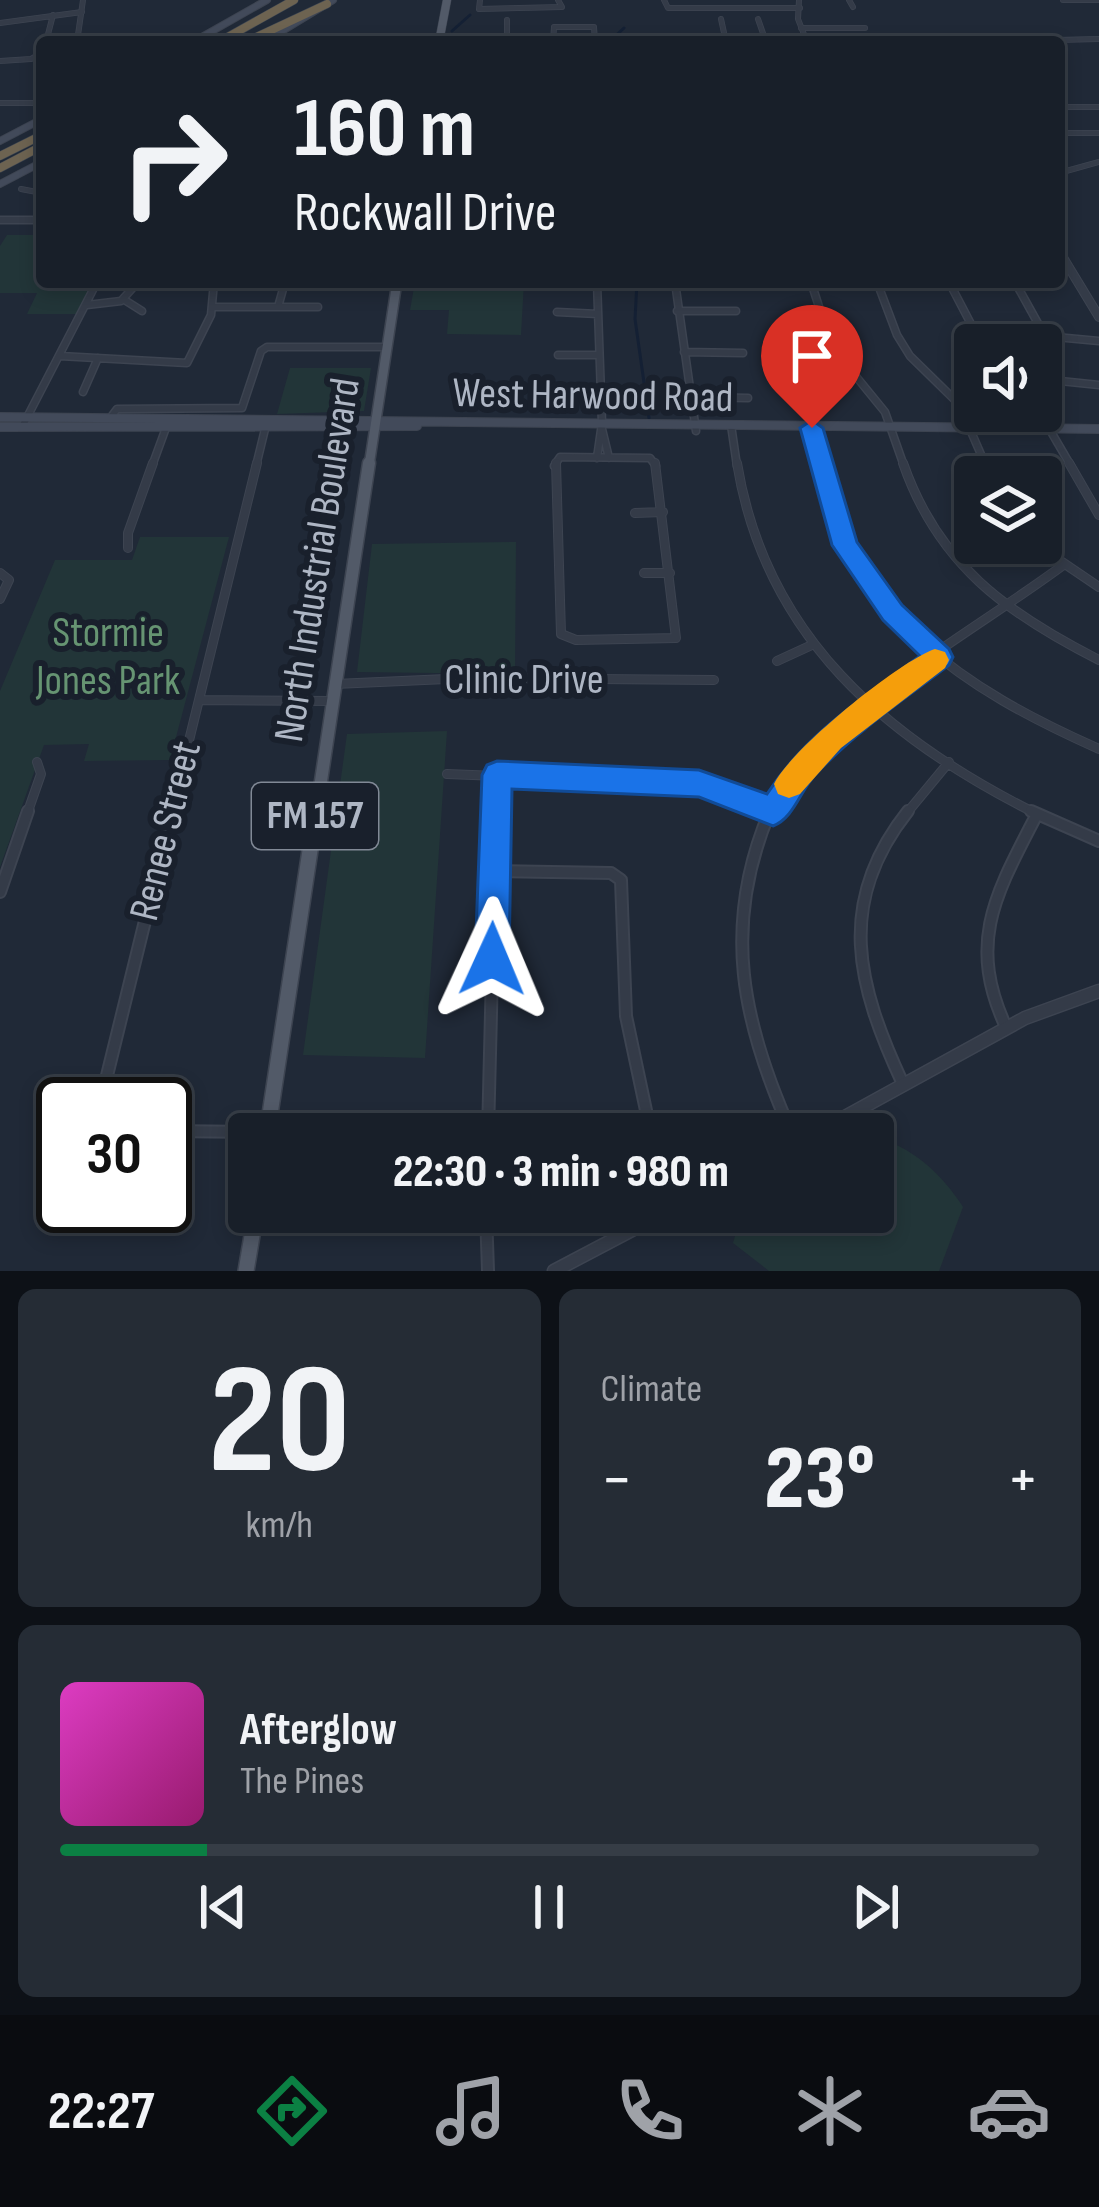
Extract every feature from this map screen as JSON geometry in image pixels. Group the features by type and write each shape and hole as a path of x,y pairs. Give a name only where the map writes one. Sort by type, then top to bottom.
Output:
{"highway":[{"path":"227,36 284,0"},
{"path":"229,36 294,0"},
{"path":"252,36 311,0"},
{"path":"255,36 330,2"},
{"path":"0,156 36,138"},
{"path":"0,168 36,149"}],"main road":[{"path":"204,36 267,0"},
{"path":"440,36 447,0"},
{"path":"274,36 330,2"},
{"path":"0,141 36,122"},
{"path":"0,184 36,165"},
{"name":"North Industrial Boulevard","path":"270,1113 397,288"},
{"path":"0,417 25,422"},
{"path":"0,427 25,422"},
{"name":"West Harwood Road","path":"25,422 1099,433"},
{"path":"247,1271 253,1233"}],"street":[{"path":"78,36 83,0"},
{"path":"480,0 479,8 562,7 558,0"},
{"path":"664,0 668,8 800,8"},
{"path":"749,0 751,8"},
{"path":"799,0 804,36"},
{"path":"849,0 853,8"},
{"path":"1063,0 1099,0"},
{"path":"0,23 82,12"},
{"path":"48,36 53,15"},
{"path":"721,19 725,36"},
{"path":"758,19 764,36"},
{"path":"507,20 507,36"},
{"path":"553,36 554,27 594,27 595,36"},
{"path":"801,28 865,28"},
{"path":"1065,40 1099,39"},
{"path":"0,61 36,56"},
{"path":"0,103 36,103"},
{"path":"1065,106 1099,107"},
{"path":"1065,133 1099,133"},
{"path":"1065,171 1099,162"},
{"path":"21,189 36,192"},
{"path":"0,220 36,217"},
{"path":"1065,259 1094,301 1099,317"},
{"path":"25,422 94,288"},
{"path":"87,304 122,299 132,288"},
{"path":"60,356 187,363 212,307 214,288"},
{"path":"278,307 283,288"},
{"path":"597,288 602,426 609,458"},
{"path":"675,288 695,428"},
{"path":"813,288 832,347 845,369 881,406 912,492 933,532 960,567 1008,608 1099,660"},
{"path":"880,288 910,356 954,397 982,456"},
{"path":"952,288 971,324"},
{"path":"1018,288 1045,337 1099,341"},
{"path":"122,299 142,311"},
{"path":"212,307 318,308"},
{"path":"677,311 736,311"},
{"path":"557,313 598,314"},
{"path":"109,422 117,409 242,408 261,351 267,347 387,347"},
{"path":"684,352 742,352"},
{"path":"558,355 598,355"},
{"path":"82,392 98,358"},
{"path":"824,374 845,369"},
{"path":"1062,381 1099,385"},
{"path":"691,397 748,398"},
{"path":"128,548 128,533 168,422"},
{"name":"Renee Street","path":"107,1077 267,422"},
{"path":"597,458 597,434 602,426"},
{"path":"732,429 746,510 762,560 781,600 814,644 874,706 949,762 1037,814 1099,841"},
{"path":"812,431 845,545 892,613 939,657 1018,711 1099,749"},
{"path":"1052,433 1099,515"},
{"path":"597,458 654,460 676,638 565,637 559,625 555,460 597,458"},
{"path":"635,513 663,512"},
{"path":"1060,564 1099,587"},
{"path":"783,1113 751,1033 741,955 744,887 773,812 798,772 830,739 1062,566"},
{"path":"644,573 670,573"},
{"path":"0,599 4,575"},
{"path":"777,661 814,644"},
{"name":"Clinic Drive","path":"335,683 469,678 714,680"},
{"path":"200,700 332,701"},
{"path":"0,892 41,774 37,761"},
{"path":"903,1085 869,999 862,940 864,895 888,838 949,762"},
{"path":"447,774 699,784 724,789 773,812"},
{"path":"488,1113 497,775"},
{"path":"1007,1029 985,978 984,928 1037,814"},
{"path":"494,872 611,873 621,880 626,1016 647,1113"},
{"path":"852,1113 1049,1006 1099,991"},
{"path":"192,1132 228,1132"},
{"path":"487,1233 488,1271"},
{"path":"554,1271 626,1233"}],"green space":[{"path":"7,235 36,235 36,288 89,288 77,314 27,314 37,293 0,293 0,246"},
{"path":"414,288 524,288 521,335 447,334 449,310 410,310"},
{"path":"290,368 371,368 364,411 277,414"},
{"name":"Stormie Jones Park","path":"140,537 229,537 170,760 84,761 89,744 44,745 0,867 0,691 55,560 132,560"},
{"path":"516,542 515,674 357,672 372,544"},
{"path":"447,731 425,1058 303,1055 347,734"},
{"path":"894,1144 925,1163 963,1207 939,1271 769,1271 733,1243 736,1233 894,1233"}],"waterway":[{"path":"452,31 470,15"},
{"path":"615,36 624,28"},
{"path":"637,288 635,319 649,418"}],"slow traffic":[{"path":"789,784 830,739 935,660"}],"route":[{"path":"492,959 497,775 699,784 724,789 773,812 798,772 830,739 939,657 892,613 845,545 812,428"}]}
